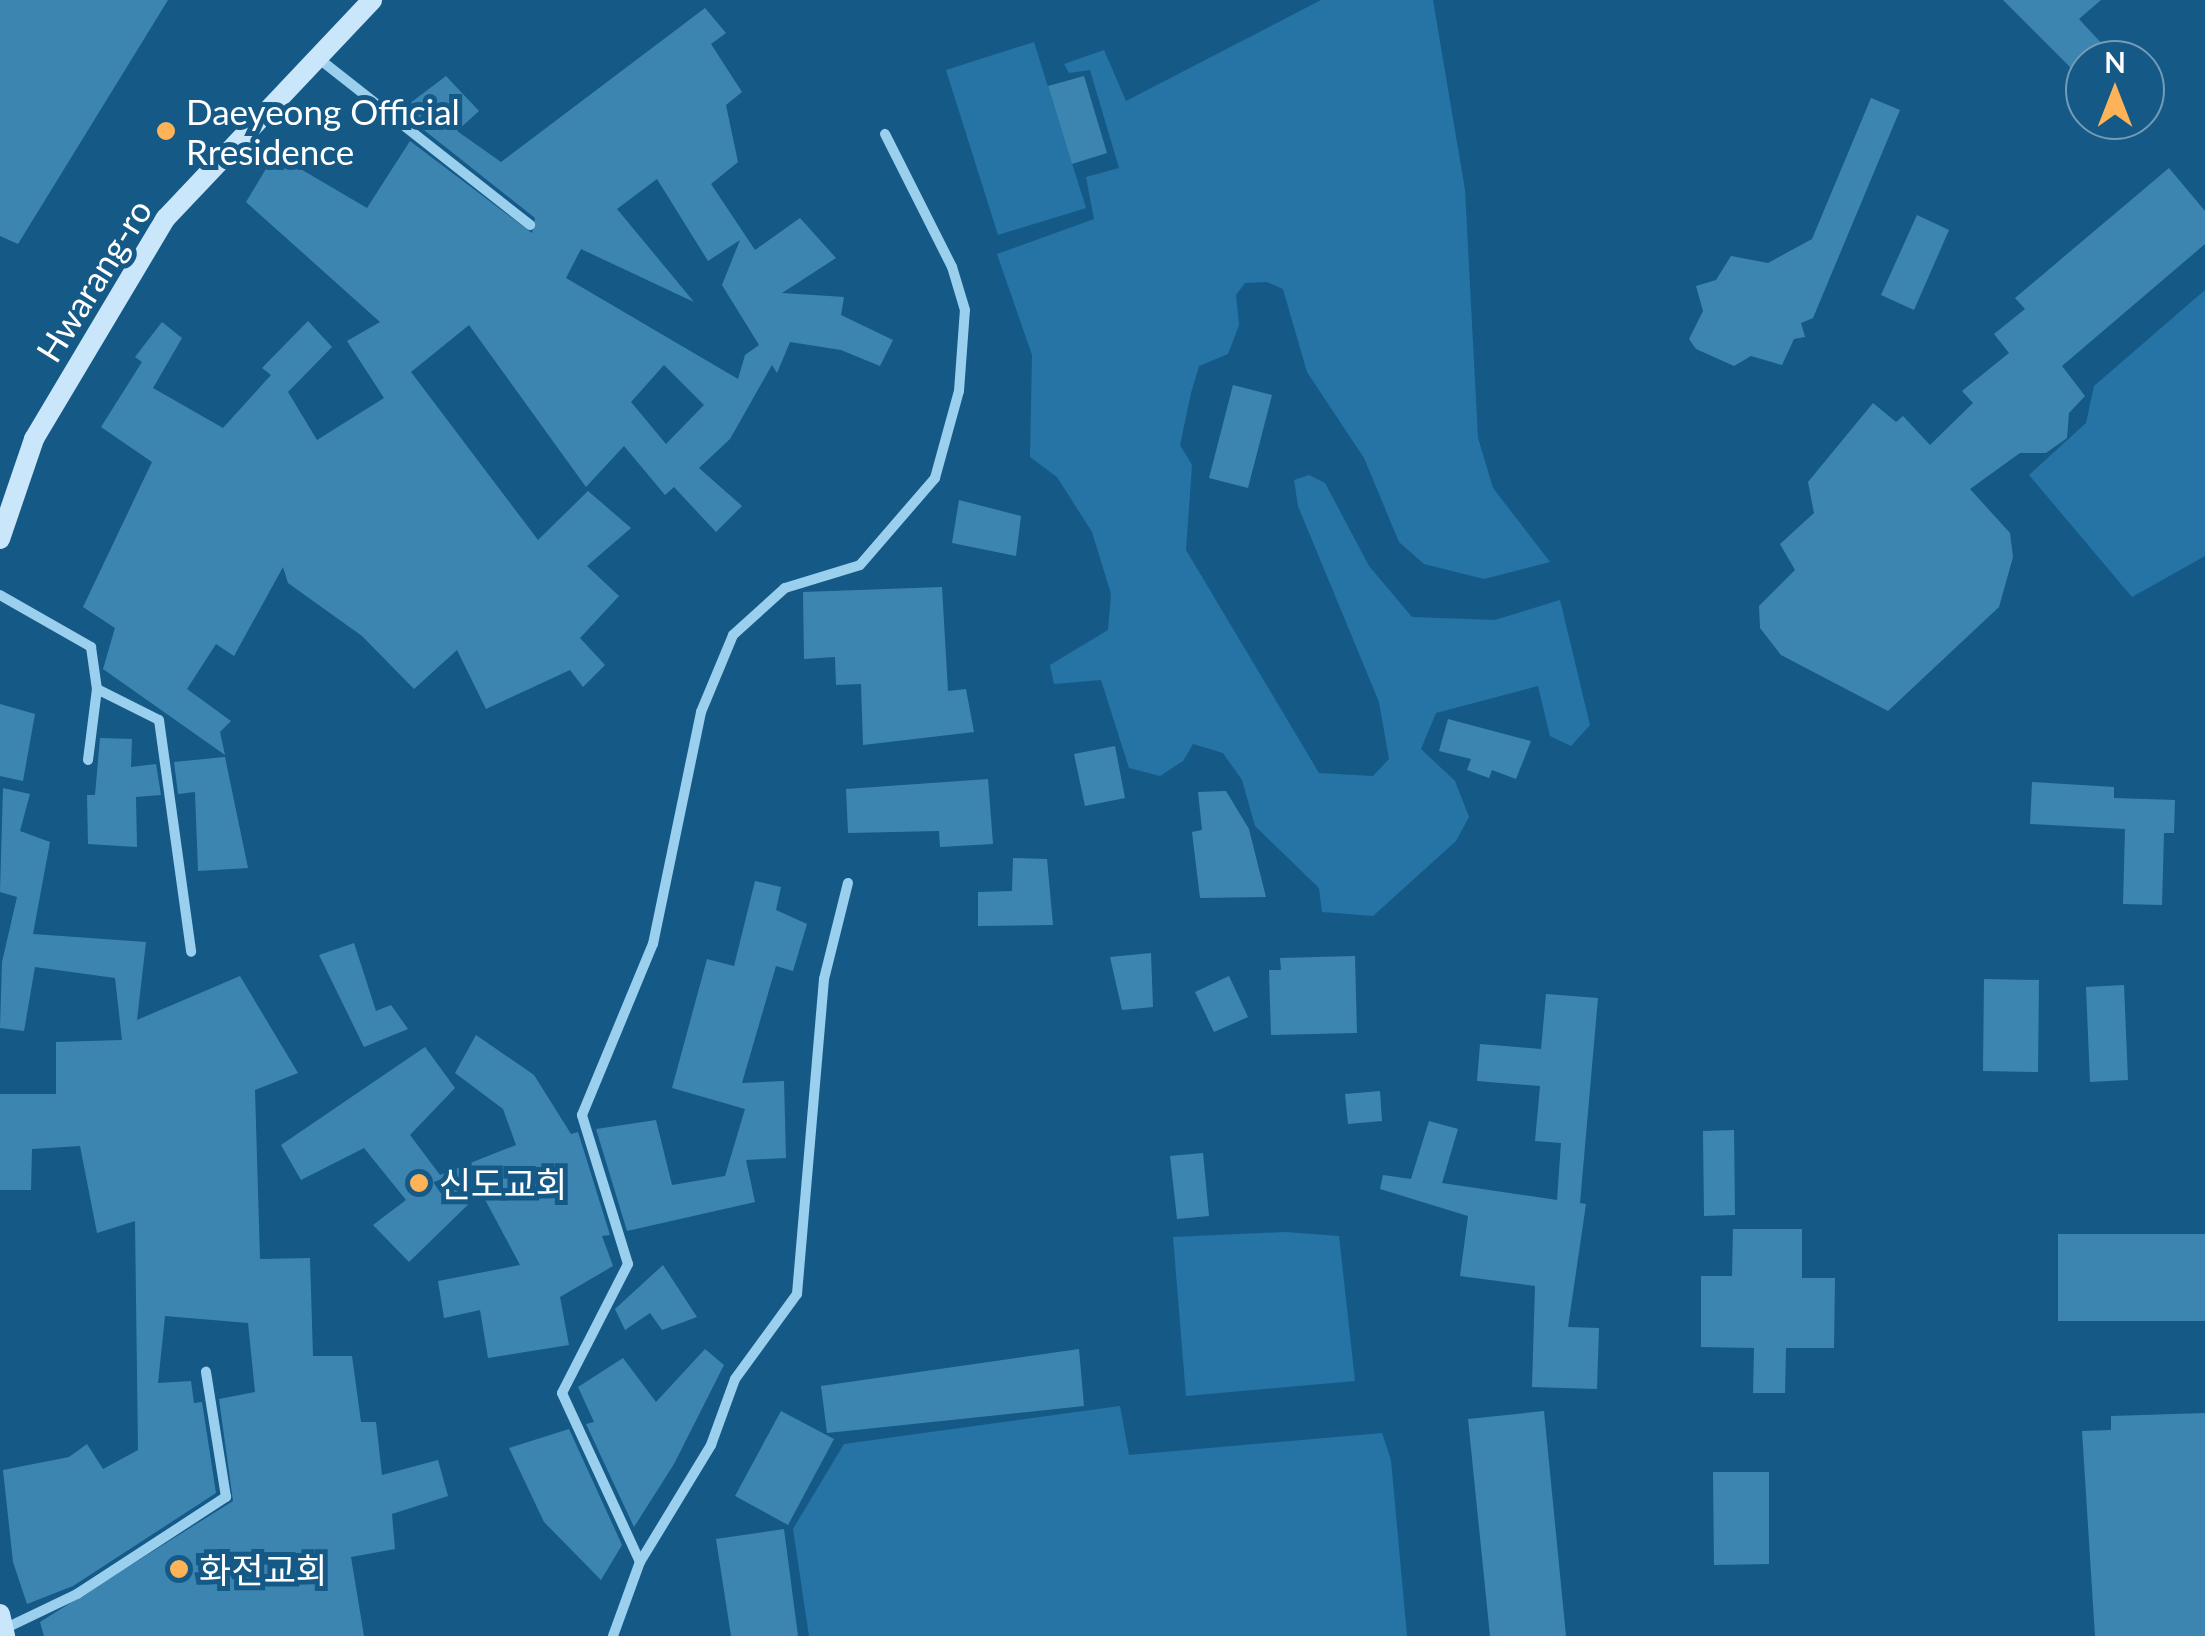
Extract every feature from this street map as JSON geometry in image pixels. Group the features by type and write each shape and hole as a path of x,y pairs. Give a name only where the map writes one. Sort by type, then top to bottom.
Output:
{"main road":[{"name":"Hwarang-ro","path":"0,539 34,439 166,218 372,0"}],"street":[{"path":"318,58 530,225"},
{"path":"640,1562 562,1392 628,1264 582,1115 653,944 701,712 732,635 785,588 860,565 934,478 959,391 965,310 952,267 885,134"},
{"path":"0,595 91,647 97,689 88,760"},
{"path":"97,689 159,720 191,952"},
{"path":"613,1636 640,1562 712,1444 735,1378 797,1294 824,978 848,883"},
{"path":"3,1627 77,1594 226,1496 206,1372"}],"shaded area":[{"path":"1321,0 1433,0 1465,190 1478,438 1493,488 1550,562 1484,579 1424,564 1399,542 1364,458 1307,372 1283,289 1267,282 1245,283 1236,295 1239,325 1228,354 1199,366 1180,445 1192,465 1186,550 1319,773 1373,776 1389,759 1379,702 1298,506 1294,480 1309,475 1325,483 1369,566 1412,617 1495,620 1560,600 1590,725 1571,746 1550,736 1538,686 1436,713 1421,749 1455,781 1469,817 1456,841 1373,916 1322,912 1319,888 1255,826 1242,780 1223,753 1193,744 1183,761 1160,776 1129,768 1101,680 1054,684 1050,665 1108,630 1111,594 1092,532 1057,477 1030,457 1032,355 997,254 1094,219 1086,177 1119,168 1090,70 1069,73 1064,64 1104,50 1126,101"},
{"path":"1034,42 1086,208 998,235 946,70"},
{"path":"2205,290 2205,556 2132,597 2029,475 2086,423 2094,386"},
{"path":"1285,1232 1339,1236 1355,1381 1186,1396 1173,1237"},
{"path":"1120,1406 1129,1455 1382,1433 1391,1460 1407,1636 809,1636 793,1529 844,1444"}],"building":[{"path":"0,0 168,0 18,244 0,236"},
{"path":"2003,0 2101,0 2079,19 2098,40 2065,40 2065,62"},
{"path":"705,8 726,33 711,44 742,92 726,105 738,162 711,184 755,250 800,218 836,258 782,293 844,297 841,315 893,340 880,366 841,350 790,342 777,373 772,365 730,439 699,468 742,506 716,532 674,487 665,495 624,446 586,487 469,325 411,372 538,540 588,491 631,528 587,566 619,596 580,638 605,665 583,687 570,670 486,709 457,650 414,689 362,636 288,583 283,567 234,656 216,644 187,689 231,721 220,732 225,755 103,669 115,628 83,607 152,462 101,427 142,362 135,357 162,322 182,338 153,388 223,428 271,375 262,368 308,321 332,347 288,392 317,440 384,398 347,341 380,322 246,202 275,154 367,208 410,141 532,233 535,218 419,126 422,122 405,107 446,76 479,111 457,131 501,162","holes":["657,179 708,261 740,240 722,285 759,345 745,355 738,379 566,278 581,249 694,302 617,209","664,365 704,405 666,444 631,402"]},
{"path":"1084,76 1107,153 1072,164 1048,86"},
{"path":"1871,98 1900,110 1813,318 1801,323 1805,337 1794,339 1782,365 1751,356 1734,366 1696,349 1689,339 1703,311 1696,286 1716,280 1731,256 1768,263 1812,239"},
{"path":"2169,168 2205,211 2205,244 2062,366 2085,396 2069,413 2067,438 2046,453 2020,453 1970,489 2010,533 2013,557 1999,607 1888,711 1781,655 1760,628 1759,606 1795,570 1780,544 1814,513 1808,482 1873,403 1896,422 1903,416 1930,445 1973,403 1962,391 2009,353 1994,334 2025,309 2015,298"},
{"path":"1917,215 1949,230 1914,310 1881,295"},
{"path":"1233,385 1272,395 1248,488 1209,478"},
{"path":"959,500 1021,516 1016,556 952,543"},
{"path":"942,587 948,691 966,689 974,732 863,745 861,684 836,685 835,657 804,659 803,592"},
{"path":"0,704 35,714 23,781 0,776"},
{"path":"1448,719 1531,741 1516,779 1492,770 1489,778 1467,770 1471,759 1439,751"},
{"path":"100,738 132,739 131,767 156,764 161,795 136,797 137,847 88,844 87,795 95,795"},
{"path":"1115,746 1125,798 1085,806 1074,754"},
{"path":"225,757 248,868 198,871 195,792 178,794 174,762"},
{"path":"988,779 993,844 940,847 939,831 848,833 846,789"},
{"path":"2032,782 2114,787 2114,798 2175,800 2174,833 2164,833 2162,905 2123,904 2125,829 2030,824"},
{"path":"3,788 30,794 20,831 50,842 33,934 146,942 137,1020 240,976 298,1073 255,1090 260,1259 310,1258 313,1356 352,1356 361,1422 376,1422 382,1475 438,1460 448,1496 392,1514 395,1549 351,1557 364,1636 44,1636 40,1622 233,1501 219,1399 255,1392 248,1323 165,1316 158,1383 191,1381 194,1403 202,1402 216,1493 73,1586 27,1604 13,1562 3,1470 69,1457 87,1444 103,1469 138,1450 135,1221 97,1233 80,1146 32,1149 31,1190 0,1190 0,1094 56,1094 56,1042 122,1040 115,978 35,967 24,1031 0,1028 2,962 17,897 0,892"},
{"path":"1226,791 1249,829 1266,897 1200,898 1192,832 1202,830 1198,792"},
{"path":"1013,858 1047,859 1053,925 978,926 978,892 1012,891"},
{"path":"755,881 781,887 776,910 807,924 793,971 776,966 742,1083 784,1081 786,1158 746,1160 755,1202 627,1231 596,1129 656,1120 672,1185 725,1176 745,1109 672,1088 707,959 734,966"},
{"path":"354,943 376,1011 391,1005 408,1029 364,1047 319,955"},
{"path":"1151,953 1153,1007 1122,1010 1110,957"},
{"path":"1355,956 1357,1033 1271,1035 1269,970 1281,970 1280,958"},
{"path":"1229,976 1248,1017 1214,1032 1195,992"},
{"path":"1984,979 2039,980 2038,1072 1983,1071"},
{"path":"2124,985 2128,1080 2090,1082 2086,987"},
{"path":"1546,994 1598,998 1580,1203 1586,1204 1568,1327 1599,1328 1597,1389 1532,1387 1535,1286 1460,1276 1468,1216 1380,1189 1383,1175 1411,1179 1429,1121 1458,1129 1442,1183 1557,1200 1561,1143 1535,1141 1540,1086 1477,1081 1480,1044 1541,1049"},
{"path":"476,1035 534,1075 571,1134 578,1132 610,1235 602,1236 613,1266 560,1297 569,1345 488,1358 480,1310 444,1318 438,1281 520,1265 481,1192 409,1262 373,1225 406,1200 364,1148 301,1180 281,1145 425,1047 455,1088 410,1135 440,1175 516,1145 503,1109 455,1073"},
{"path":"1380,1091 1382,1121 1348,1124 1345,1094"},
{"path":"1734,1130 1735,1215 1704,1216 1703,1131"},
{"path":"1203,1153 1209,1216 1177,1219 1170,1156"},
{"path":"1733,1229 1802,1229 1802,1278 1835,1278 1834,1348 1786,1348 1785,1393 1753,1393 1754,1348 1701,1347 1701,1276 1732,1276"},
{"path":"2058,1234 2205,1234 2205,1321 2058,1321"},
{"path":"663,1265 697,1317 662,1330 650,1313 625,1330 615,1309"},
{"path":"705,1349 724,1365 674,1464 634,1527 586,1424 594,1422 578,1387 623,1358 656,1402"},
{"path":"1079,1349 1084,1406 827,1433 821,1386"},
{"path":"781,1411 834,1439 788,1525 735,1496"},
{"path":"1544,1411 1566,1636 1490,1636 1468,1419"},
{"path":"2205,1413 2205,1636 2095,1636 2082,1431 2111,1430 2111,1416"},
{"path":"569,1429 622,1545 601,1580 544,1522 509,1448"},
{"path":"1713,1472 1769,1472 1769,1564 1714,1565"},
{"path":"784,1529 798,1636 731,1636 716,1539"}],"place":[{"name":"Daeyeong Official Rresidence","path":"166,131"},
{"name":"신도교회","path":"419,1183"},
{"name":"화전교회","path":"179,1569"}]}
